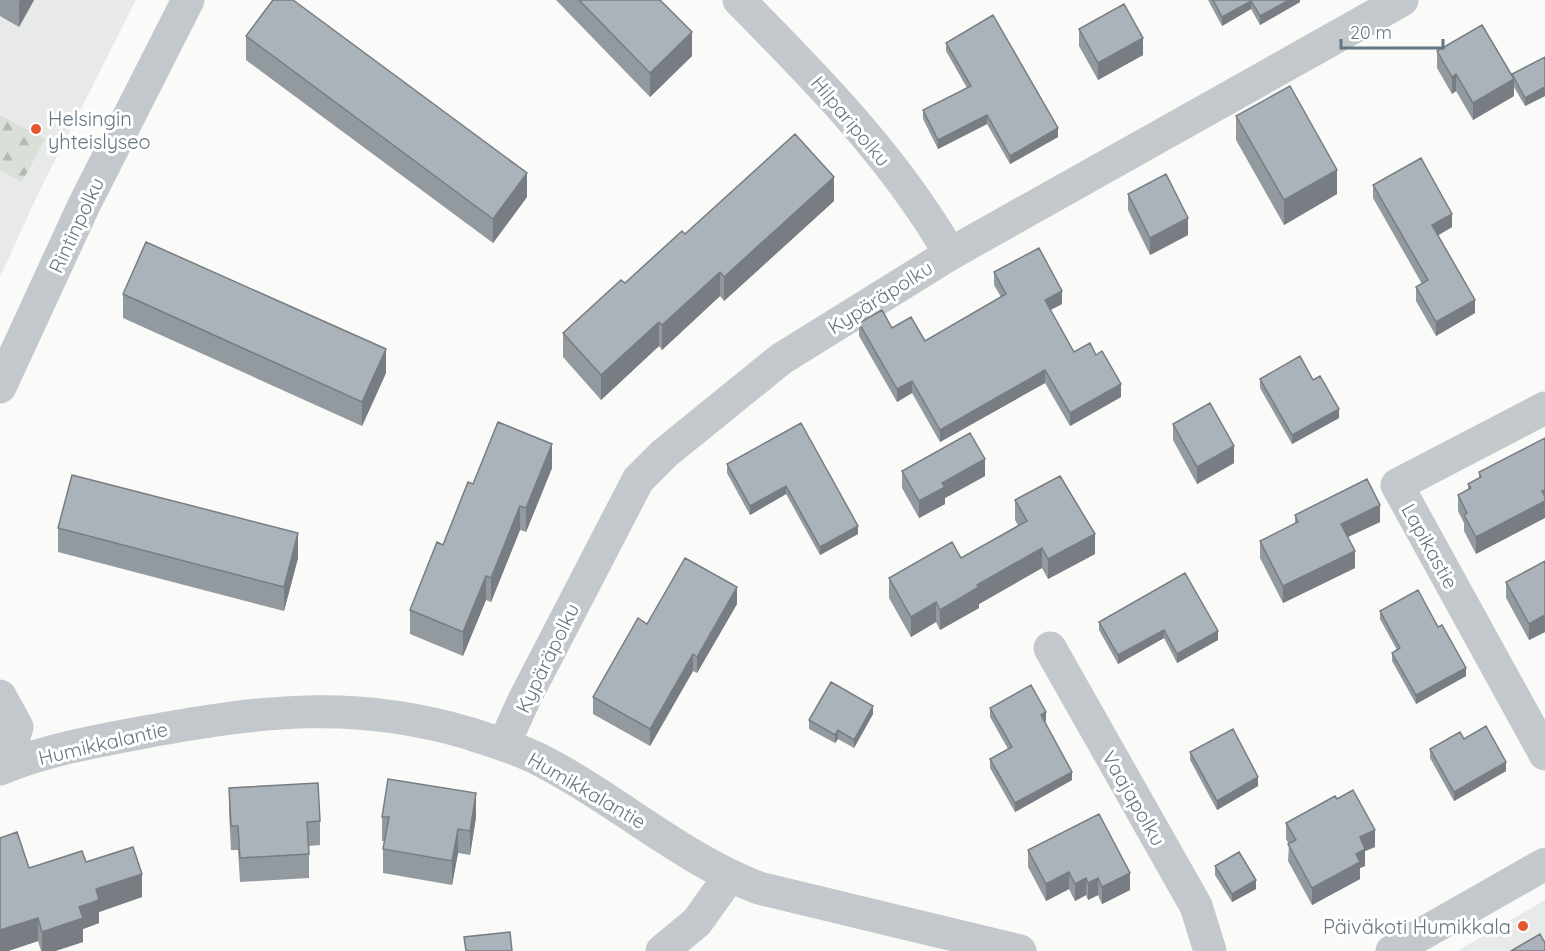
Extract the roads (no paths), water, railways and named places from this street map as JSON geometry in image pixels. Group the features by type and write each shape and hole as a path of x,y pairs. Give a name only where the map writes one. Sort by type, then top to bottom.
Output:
{"street":[{"name":"Rintinpolku","path":"0,387 84,205 188,0"},
{"name":"Hilparipolku","path":"739,0 828,90 926,212 950,254"},
{"name":"Kypäräpolku","path":"504,744 524,700 638,480 666,453 781,359 950,254 1402,0"},
{"name":"Lapikastie","path":"1545,408 1396,485 1545,754"},
{"name":"Vaajapolku","path":"1050,648 1196,906 1210,951"},
{"path":"0,696 17,727 2,766"},
{"name":"Humikkalantie","path":"2,766 109,738 284,711 380,713 442,726 504,744 579,781 729,877 798,899 1020,951"},
{"path":"1392,951 1545,864"},
{"path":"662,951 697,922 729,877"}],"place":[{"name":"Helsingin yhteislyseo","path":"36,129"},
{"name":"Päiväkoti Humikkala","path":"1523,926"}]}
